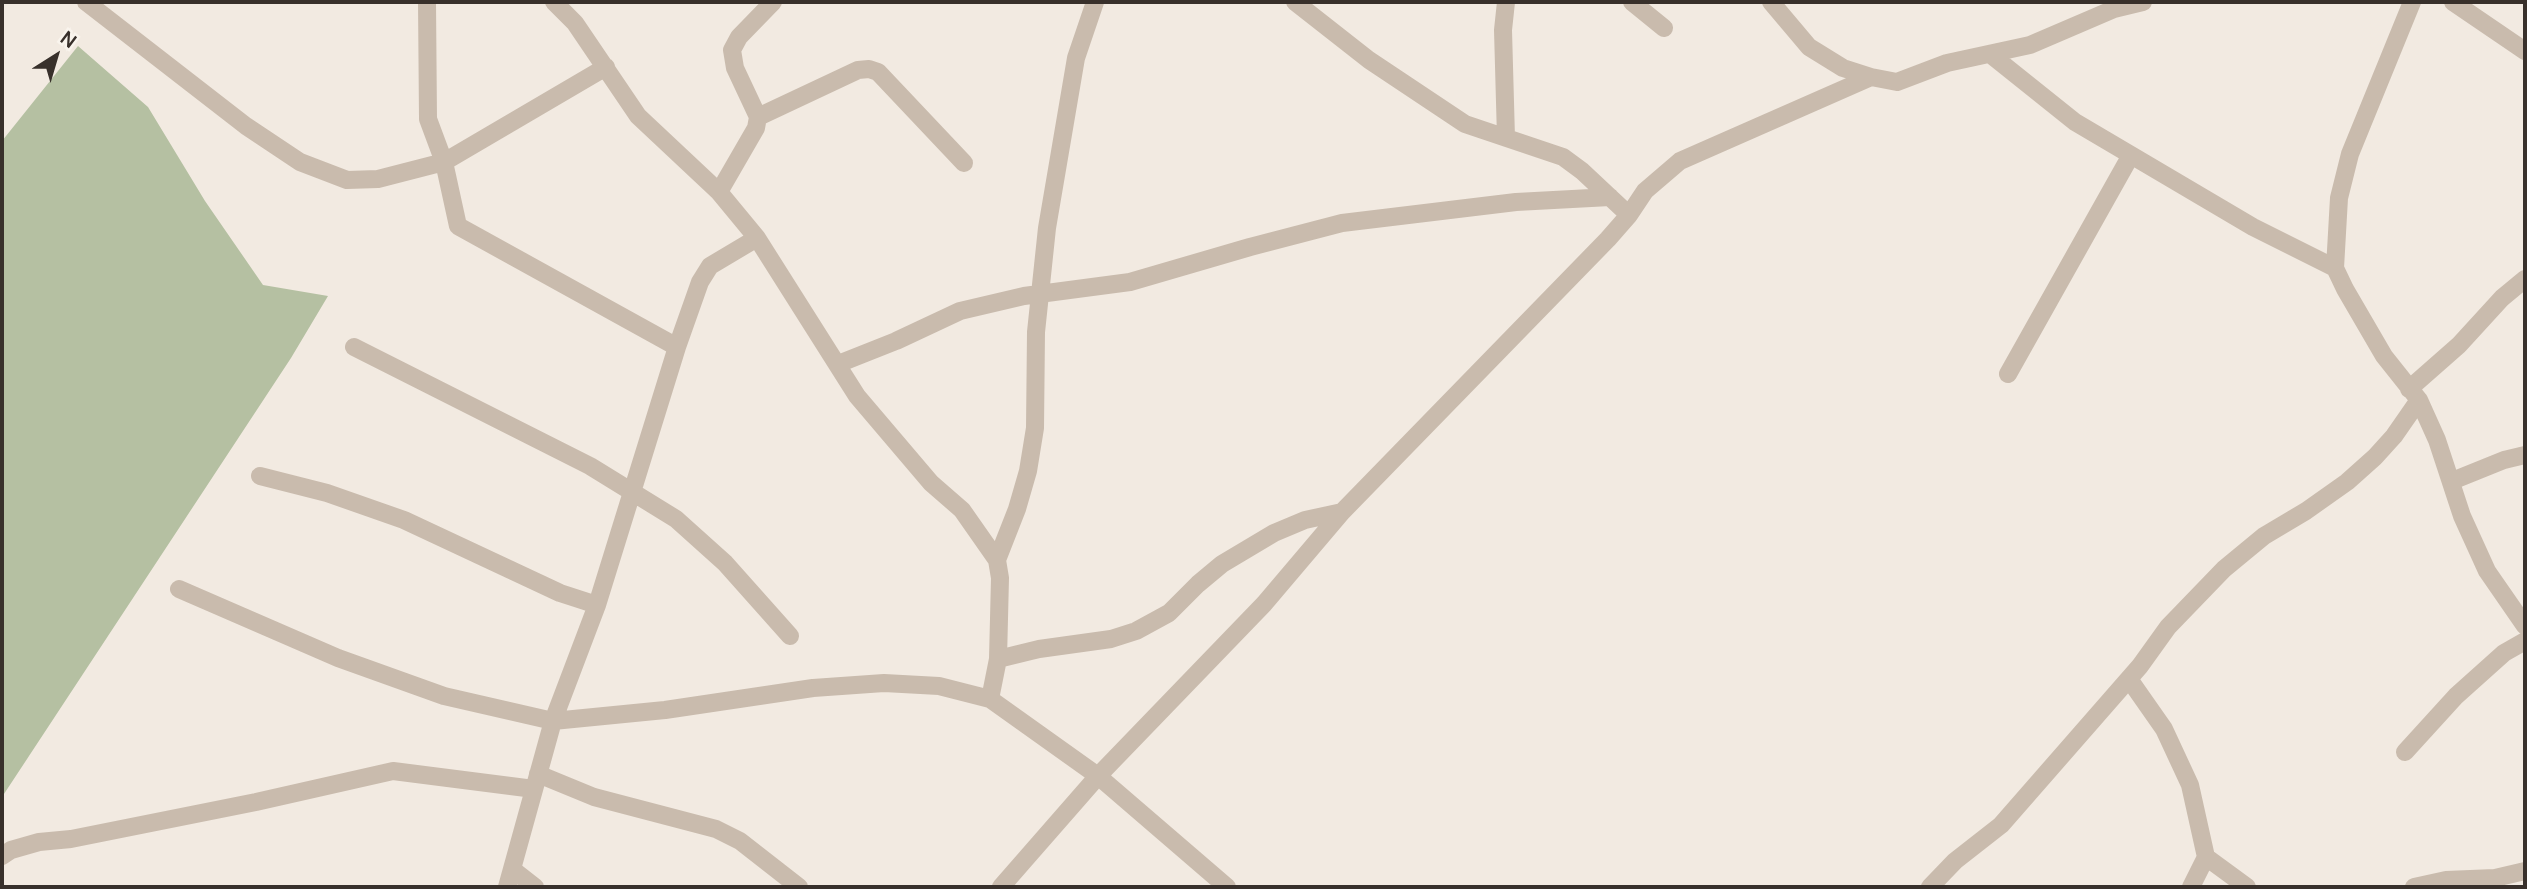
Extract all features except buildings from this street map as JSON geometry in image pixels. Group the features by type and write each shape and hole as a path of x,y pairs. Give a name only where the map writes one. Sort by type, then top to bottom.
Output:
{"street":[{"path":"86,2 189,83 300,162 346,180 378,179 444,162 606,67"},
{"path":"427,2 428,119 444,162 458,226 677,347"},
{"path":"554,2 575,23 638,116 719,192 757,238 857,396 931,483 962,510 997,560 1000,578 998,659 990,699"},
{"path":"719,192 756,128 758,117 735,68 732,50 739,37 773,2"},
{"path":"997,560 1017,509 1028,471 1034,428 1040,294 1047,228 1076,58 1095,2"},
{"path":"1295,2 1369,60 1465,124 1563,157 1629,215"},
{"path":"1506,2 1503,30 1506,138"},
{"path":"1632,2 1664,28"},
{"path":"1771,2 1810,47 1843,68 1871,78 1897,82 1947,63 2030,45 2114,6 2143,2"},
{"path":"2412,2 2350,154 2339,198 2335,268 2384,356 2414,394 2437,440 2462,516 2487,571 2525,626"},
{"path":"2453,2 2525,51"},
{"path":"1990,54 2075,122 2253,227 2335,268"},
{"path":"758,117 858,70 869,69 878,72 964,163"},
{"path":"1001,887 1098,776 1264,604 1342,512 1608,239 1645,191 1680,161 1871,78"},
{"path":"2008,374 2131,155"},
{"path":"838,364 960,311 1040,294 1130,282 1342,223 1516,202 1610,197"},
{"path":"507,887 553,721 597,606 677,347 700,282 709,266 757,238"},
{"path":"1930,887 1955,861 2001,825 2129,678 2168,627 2224,569 2264,536 2347,482 2375,457 2394,436 2414,394 2502,298 2525,279"},
{"path":"354,347 590,466 676,519 725,563 790,636"},
{"path":"2452,481 2504,460 2525,455"},
{"path":"260,477 327,493 404,520 559,593 597,606"},
{"path":"998,659 1039,649 1111,639 1136,631 1169,614 1222,564 1274,533 1305,520 1342,512"},
{"path":"179,589 338,658 444,696 553,721 665,710 813,688 884,683 939,686 990,699 1098,776 1227,887"},
{"path":"2405,752 2456,696 2504,653 2525,641"},
{"path":"2129,678 2164,729 2190,785 2206,858 2191,887"},
{"path":"2,856 11,850 39,842 71,839 256,802 393,771 536,782 716,829 740,841 799,887"},
{"path":"2206,858 2246,887"},
{"path":"512,869 535,887"},
{"path":"2414,887 2446,880 2495,878 2525,871"}],"green space":[{"path":"78,46 148,107 205,201 263,285 328,296 291,358 2,797 2,141"}]}
